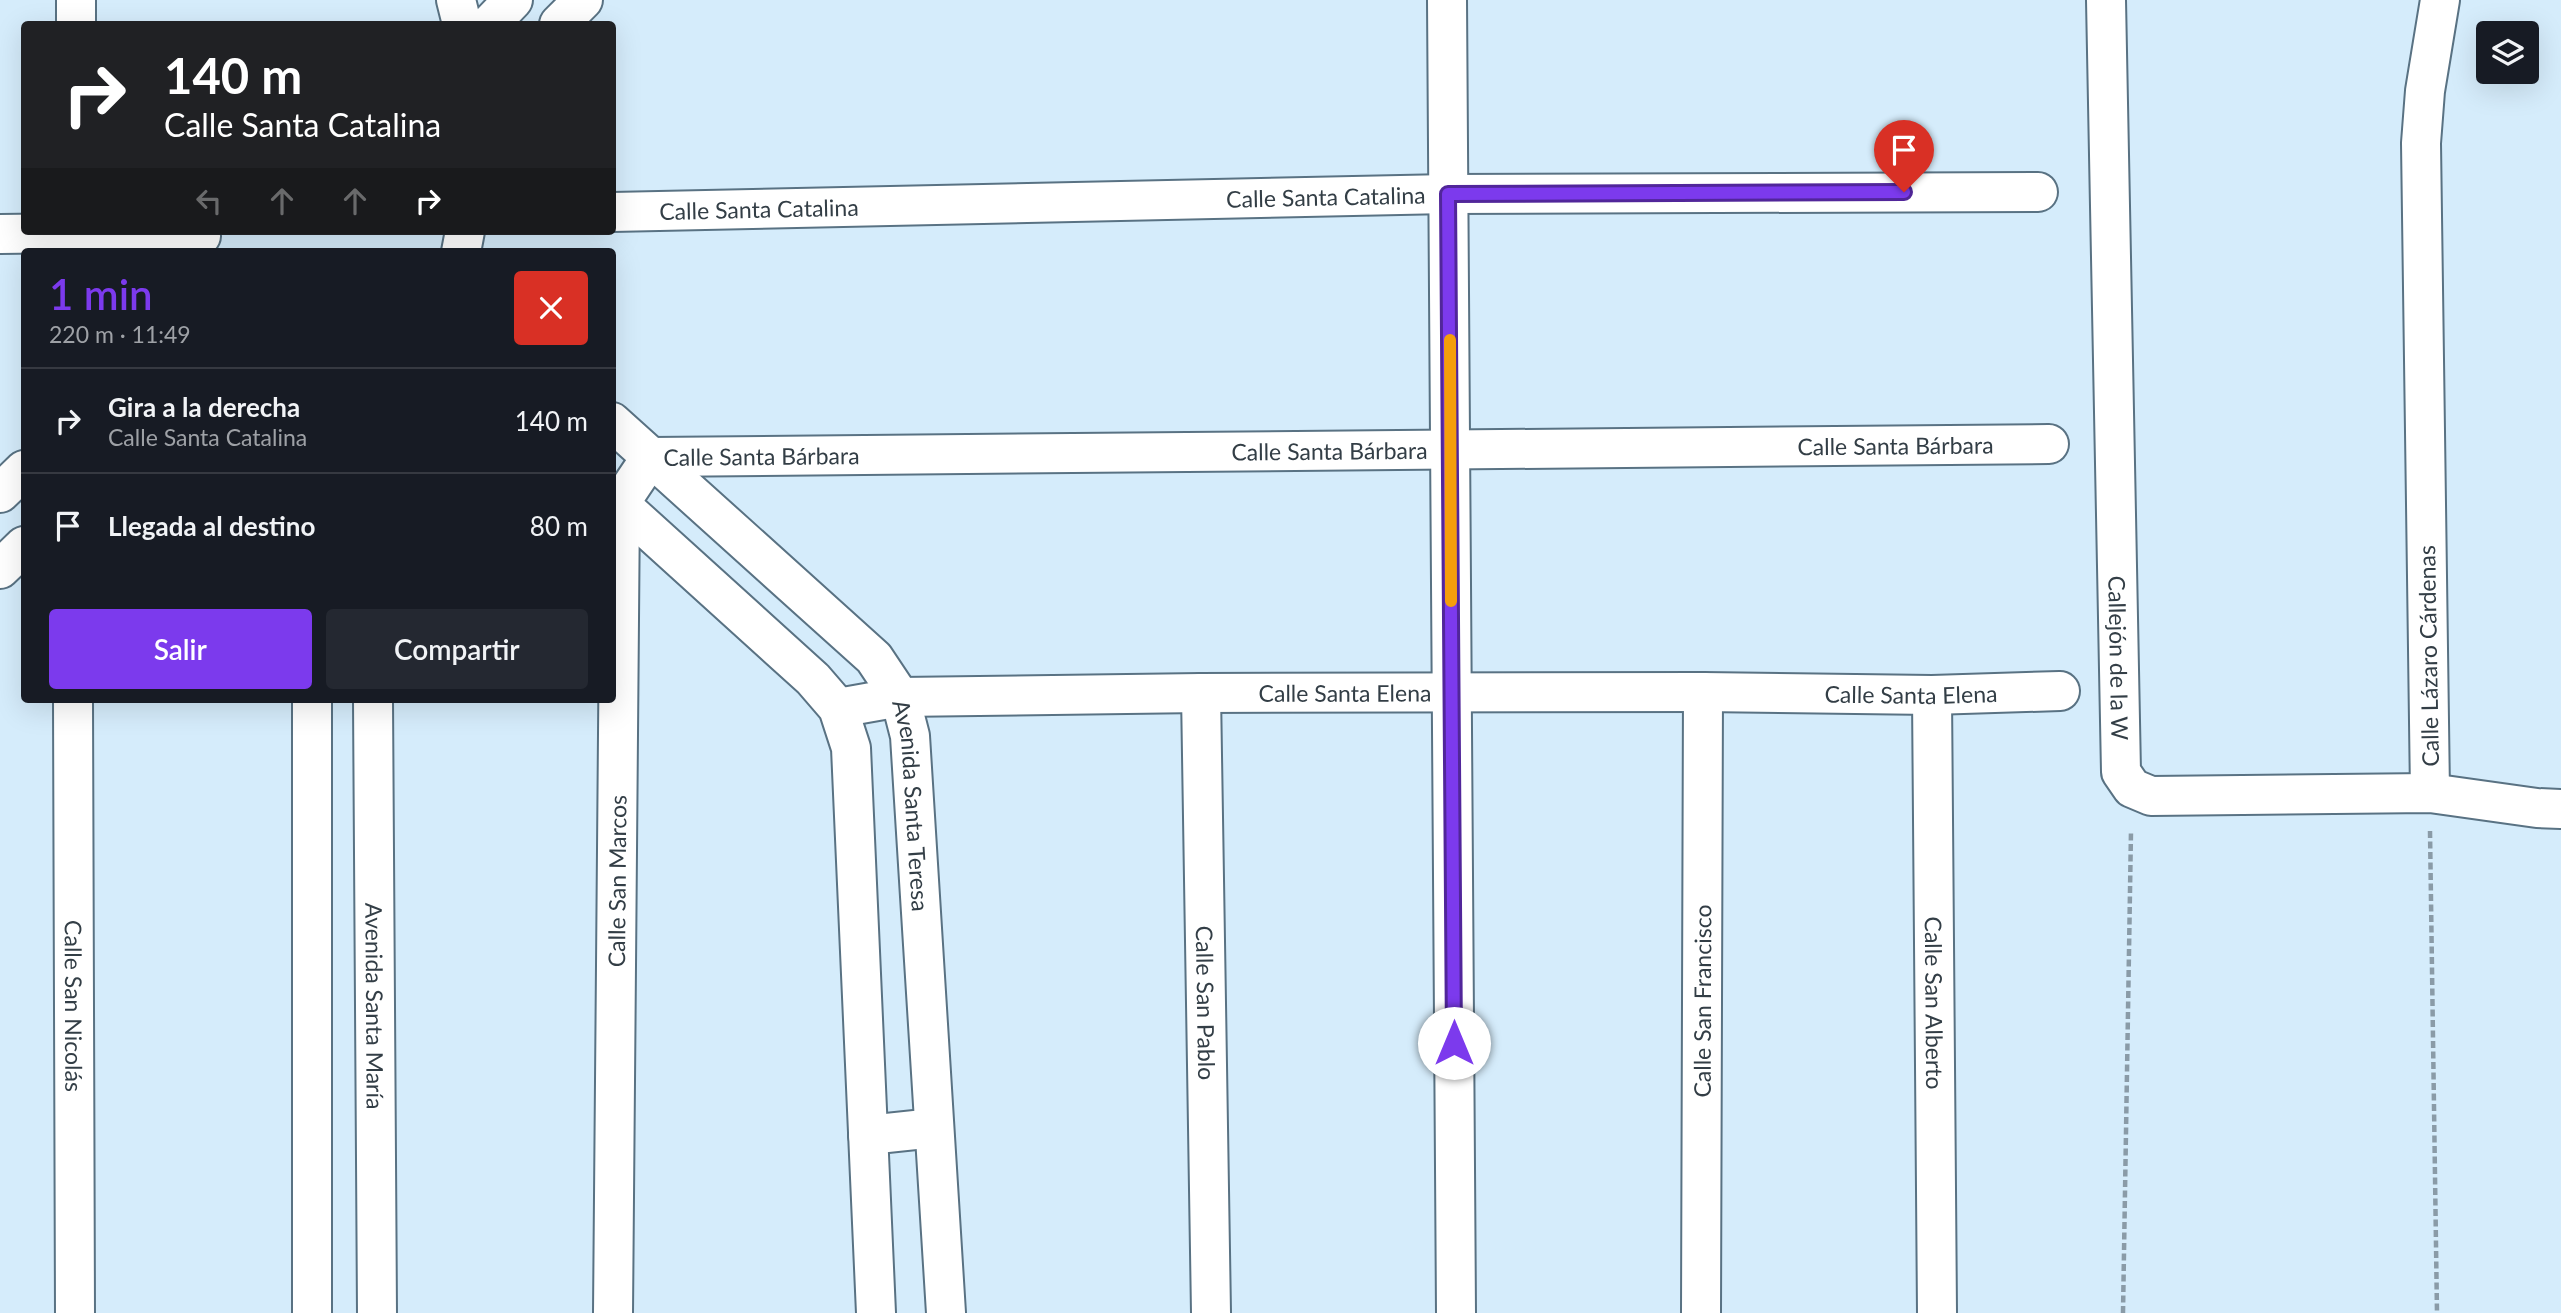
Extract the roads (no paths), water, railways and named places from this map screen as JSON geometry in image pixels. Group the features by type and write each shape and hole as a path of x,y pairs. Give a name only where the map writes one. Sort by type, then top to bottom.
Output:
{"street":[{"path":"76,0 76,21"},
{"path":"456,0 461,21"},
{"path":"493,21 513,0"},
{"path":"562,21 583,0"},
{"path":"1447,0 1457,1313"},
{"name":"Callejón de la W","path":"2106,0 2121,772 2132,788 2151,796 2430,793"},
{"name":"Calle Lázaro Cárdenas","path":"2430,793 2421,143 2425,91 2440,0"},
{"name":"Calle Santa Catalina","path":"616,212 1448,194 2038,192"},
{"path":"0,234 21,233"},
{"path":"123,235 202,240"},
{"name":"Avenida Santa Teresa","path":"616,426 874,658 901,698 910,736 946,1313"},
{"name":"Calle Santa Bárbara","path":"650,457 2049,444"},
{"path":"650,457 616,500 813,679 838,708 851,748 876,1313"},
{"path":"0,494 21,473"},
{"path":"0,508 21,522"},
{"path":"0,569 21,549"},
{"name":"Calle Santa Elena","path":"838,708 901,698 1201,693 1703,692 1932,695 2060,691"},
{"name":"Calle San Francisco","path":"1701,1313 1703,692"},
{"name":"Calle San Pablo","path":"1201,693 1211,1313"},
{"name":"Calle San Alberto","path":"1932,695 1937,1313"},
{"name":"Calle San Nicolás","path":"73,703 75,1313"},
{"path":"312,703 312,1313"},
{"name":"Avenida Santa María","path":"373,703 377,1313"},
{"name":"Calle San Marcos","path":"612,1313 615,703"},
{"path":"2430,793 2561,809"},
{"path":"869,1135 934,1128"}]}
